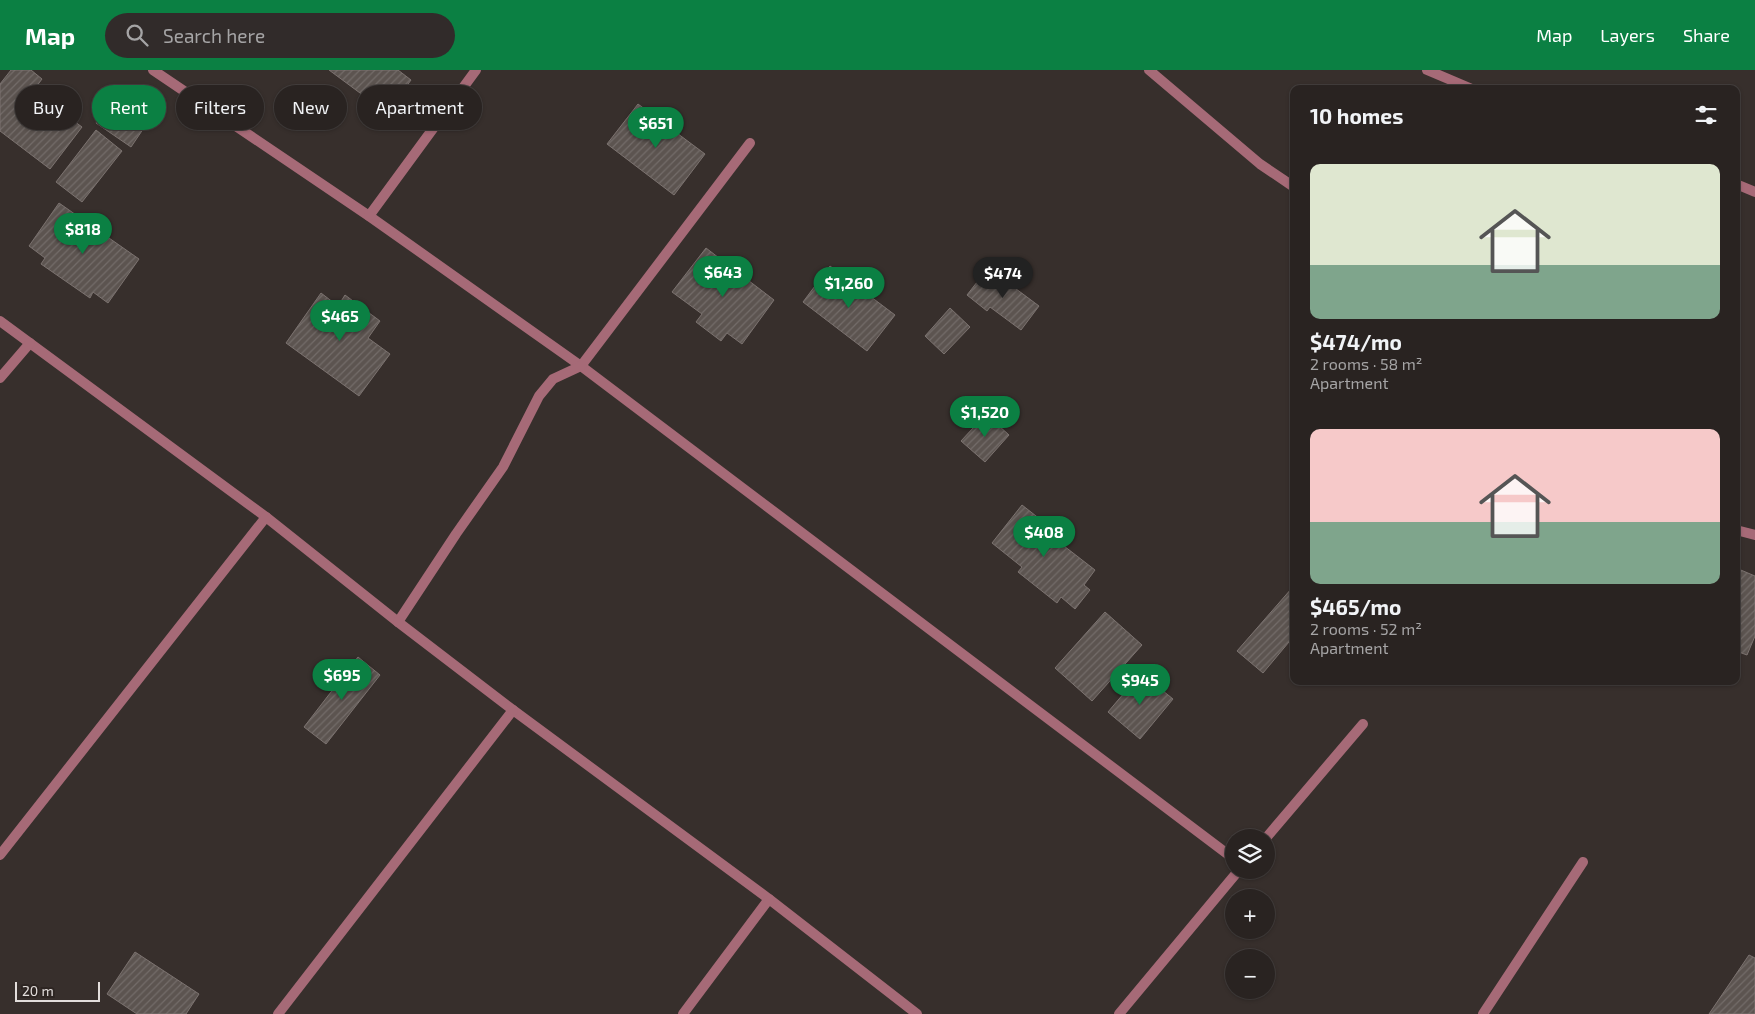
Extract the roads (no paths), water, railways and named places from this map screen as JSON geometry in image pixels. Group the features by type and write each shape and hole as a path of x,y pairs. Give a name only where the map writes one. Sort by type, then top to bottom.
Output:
{"street":[{"path":"153,70 368,216 581,366 1225,852"},
{"path":"368,216 476,70"},
{"path":"1148,70 1260,164 1290,184"},
{"path":"1427,70 1463,85"},
{"path":"398,622 503,467 539,396 553,379 581,366 750,143"},
{"path":"1740,186 1755,192"},
{"path":"0,322 30,342 266,517 513,710 769,899 917,1014"},
{"path":"0,378 30,342"},
{"path":"0,855 266,517"},
{"path":"1740,531 1755,535"},
{"path":"278,1014 513,710"},
{"path":"1274,829 1363,724"},
{"path":"1484,1014 1582,862"},
{"path":"1119,1014 1232,879"},
{"path":"683,1014 769,899"}]}
